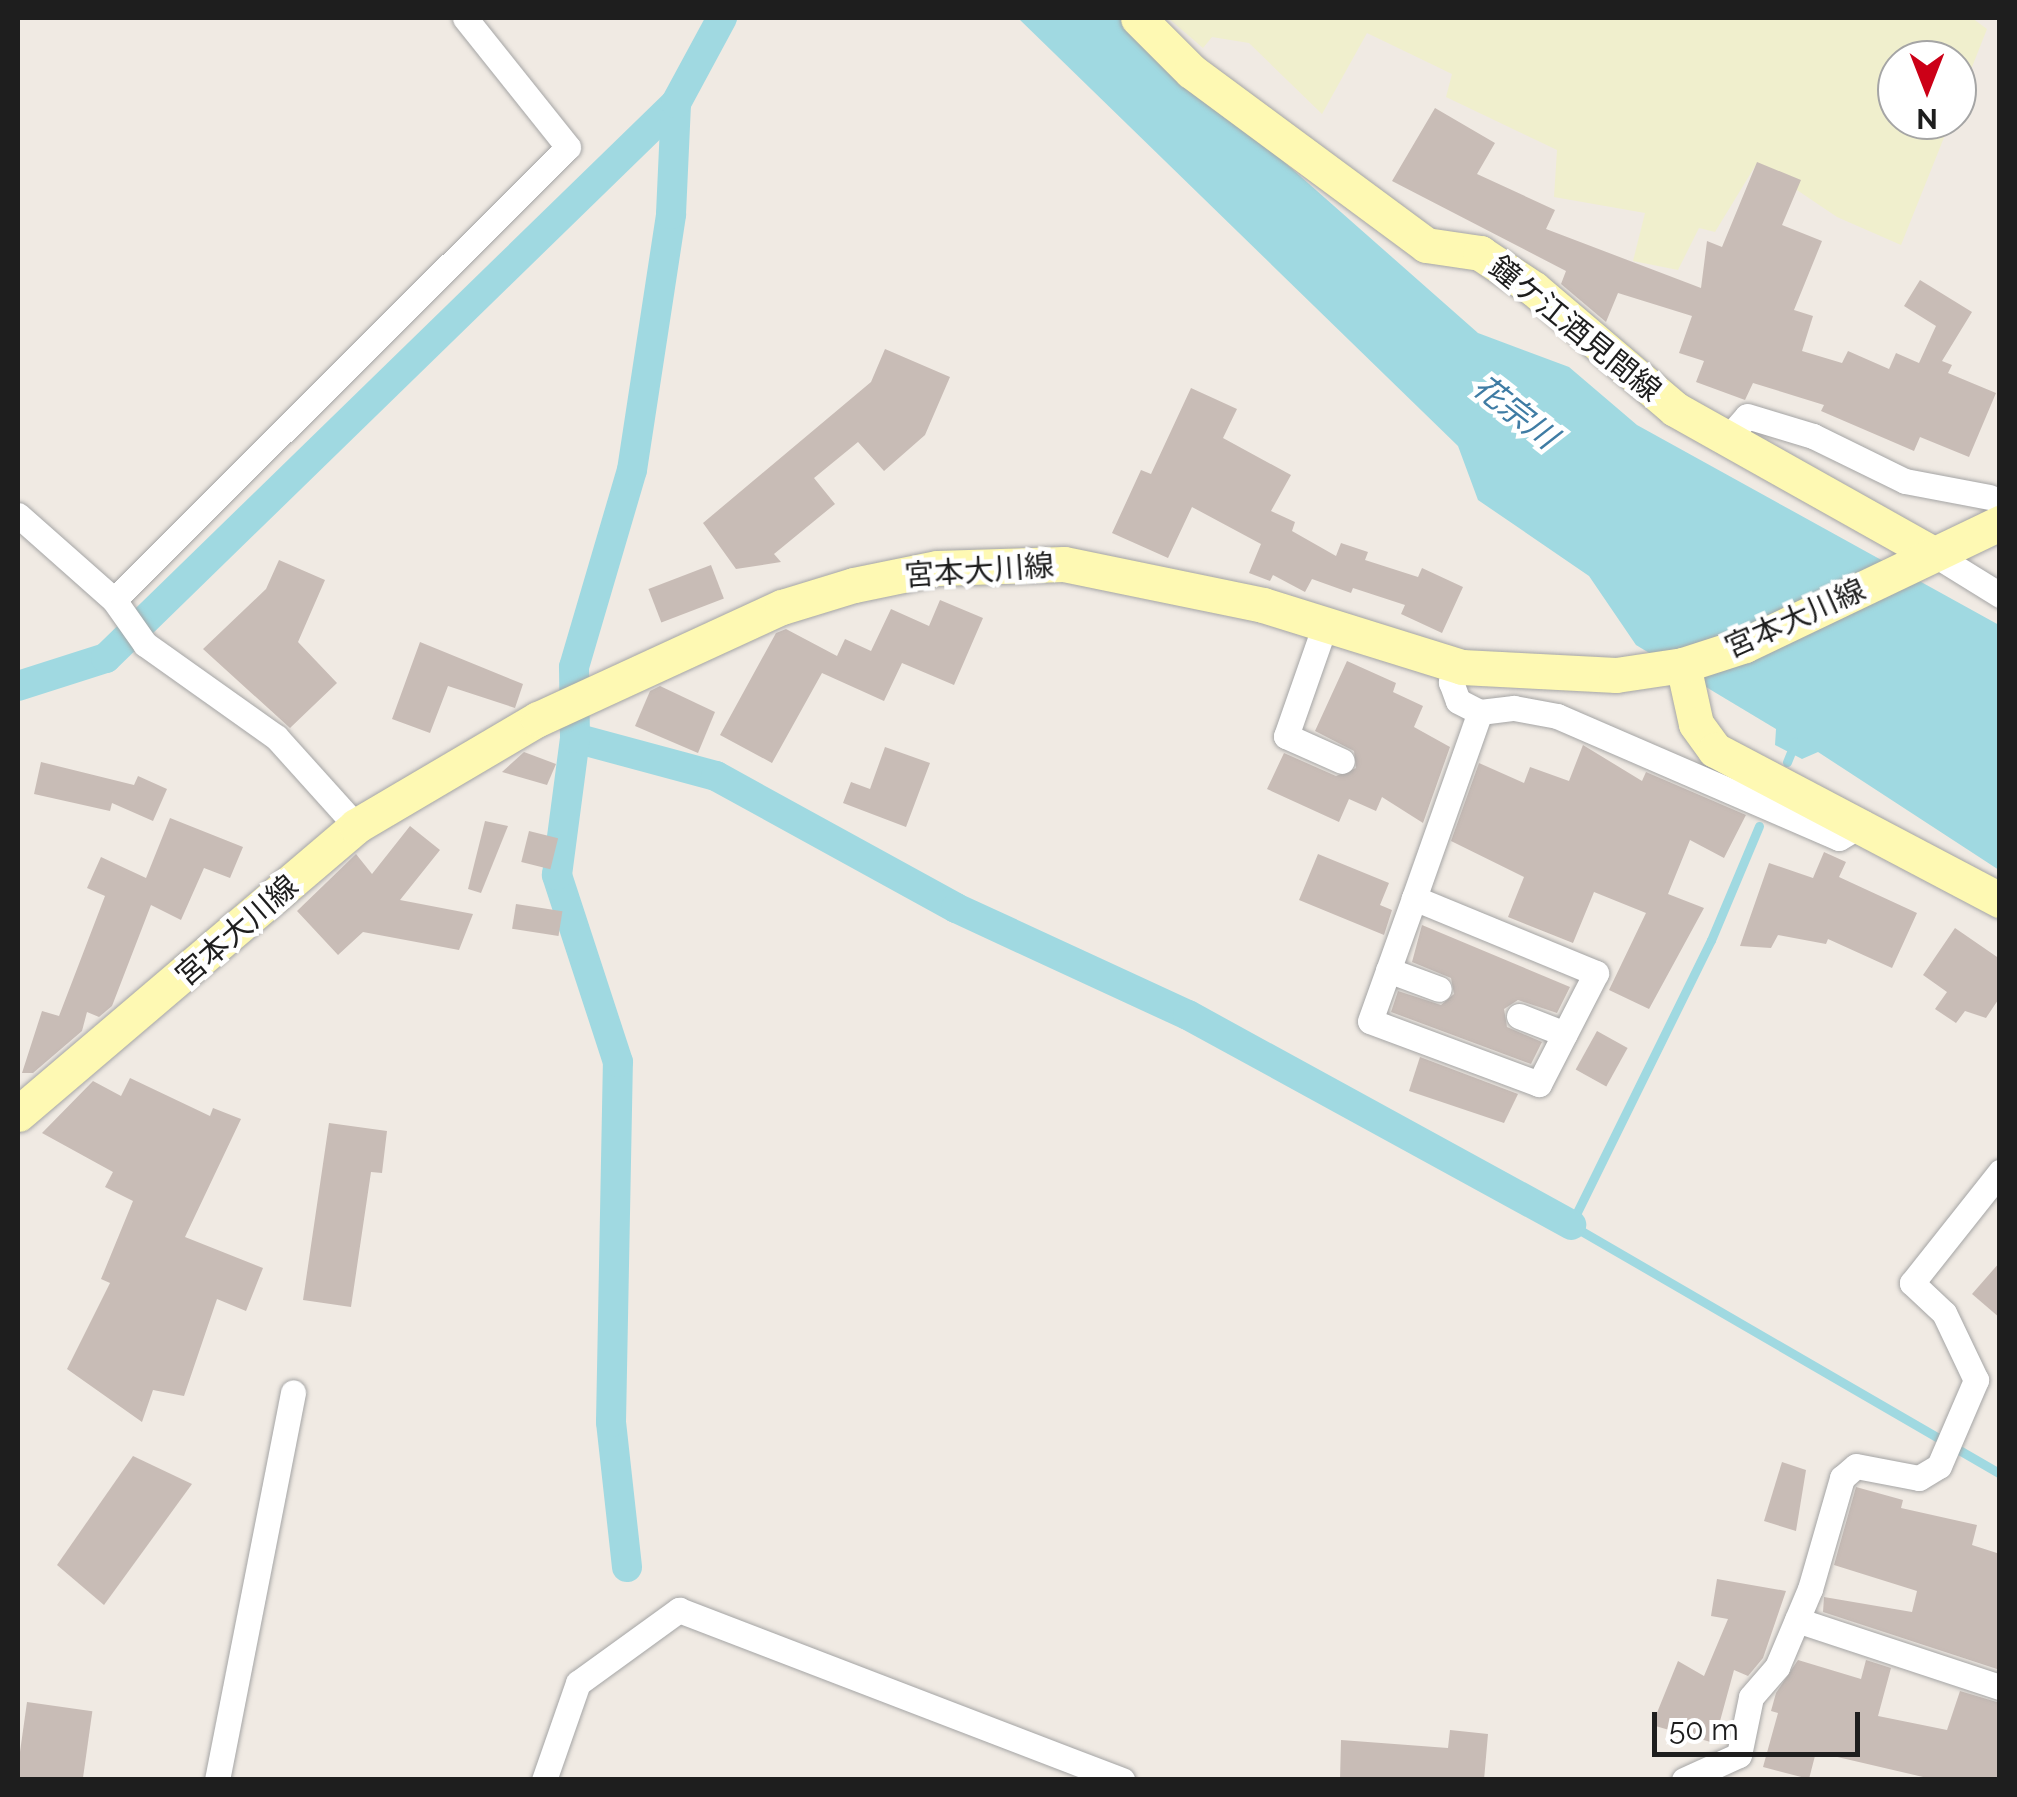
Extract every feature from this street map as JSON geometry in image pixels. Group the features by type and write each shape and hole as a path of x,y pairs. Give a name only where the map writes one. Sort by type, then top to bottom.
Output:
{"main road":[{"name":"鐘ケ江酒見間線","path":"1138,18 1192,71 1426,245 1480,253 1534,289 1642,387 1923,559"},
{"name":"宮本大川線","path":"18,1114 356,826 538,719 658,669 782,608 937,568 1064,564 1326,622 1462,666 1572,676 1675,674 1745,645 1923,559 1995,510"},
{"path":"1675,674 1696,724 1715,750 1864,823 2000,900"}],"street":[{"path":"120,609 568,147 465,18"},
{"path":"1726,439 1747,416 1813,436 1906,481 1995,510"},
{"path":"18,515 120,609 145,644 276,737 356,826"},
{"path":"1923,559 2000,595"},
{"path":"1326,622 1286,736 1342,762"},
{"path":"1462,666 1451,682 1458,701 1480,712 1514,708 1557,716 1839,838 1864,823"},
{"path":"1414,898 1596,973 1539,1084 1370,1021 1480,712"},
{"path":"1388,970 1439,989"},
{"path":"1519,1016 1565,1034"},
{"path":"1702,1776 1739,1755 1751,1698 1778,1667 1842,1478 1856,1466 1919,1478 1939,1466 1957,1432 1976,1380 1944,1313 1912,1283 2000,1172"},
{"path":"216,1780 292,1392"},
{"path":"544,1780 578,1683 680,1610 1123,1780"},
{"path":"1797,1620 2000,1687"}],"green space":[{"path":"1168,18 1972,18 1987,29 1977,54 1977,40 1877,40 1877,140 1943,140 1901,245 1837,217 1757,163 1715,232 1699,228 1678,270 1633,261 1645,213 1554,197 1557,150 1446,97 1452,74 1367,33 1322,114 1249,43 1212,37 1203,48"}],"water":[{"name":"花宗川","path":"1018,18 1121,18 1478,333 1569,367 1637,425 1999,625 1999,870 1818,752 1802,759 1775,745 1776,729 1636,645 1589,576 1478,500 1458,446"}],"building":[{"path":"1435,108 1495,143 1477,174 1555,210 1546,229 1701,288 1707,241 1722,247 1757,162 1801,180 1782,225 1822,241 1794,310 1813,316 1802,351 1842,363 1848,351 1889,369 1896,353 1919,363 1936,326 1904,306 1920,280 1972,312 1942,361 1952,365 1948,373 1996,393 1969,457 1920,437 1914,451 1821,411 1824,405 1753,383 1745,400 1696,382 1704,361 1679,353 1692,316 1618,293 1606,322 1561,284 1566,271 1392,181"},
{"path":"885,349 950,377 925,435 884,471 858,442 814,478 835,504 774,554 781,562 736,569 703,523 871,382"},
{"path":"1191,388 1237,409 1223,438 1291,475 1271,511 1295,522 1292,531 1336,556 1341,543 1368,552 1365,560 1418,577 1422,568 1463,587 1442,633 1401,614 1405,605 1353,588 1351,593 1312,579 1305,592 1273,575 1270,581 1249,573 1261,544 1192,507 1168,558 1112,533 1141,470 1151,474"},
{"path":"279,560 325,580 298,642 337,683 290,728 203,649 266,589"},
{"path":"711,565 724,599 661,623 648,589"},
{"path":"940,600 983,618 954,685 902,663 884,701 822,673 772,763 720,735 776,633 786,629 837,656 845,639 871,651 891,609 929,626"},
{"path":"420,642 523,684 515,708 448,686 430,733 392,719"},
{"path":"1347,661 1396,683 1393,692 1423,706 1414,727 1450,747 1423,823 1382,797 1376,811 1349,799 1339,822 1267,789 1284,753 1336,776 1356,768 1354,751 1315,731"},
{"path":"660,686 715,712 698,753 635,726 650,691"},
{"path":"1583,745 1642,781 1646,772 1746,815 1724,858 1690,840 1668,894 1704,908 1649,1009 1609,990 1646,913 1594,892 1573,943 1508,917 1524,877 1451,841 1479,763 1524,783 1530,767 1569,781"},
{"path":"885,747 930,763 906,827 843,803 851,782 870,789"},
{"path":"524,752 556,764 547,785 502,772"},
{"path":"41,762 134,785 138,776 167,789 153,821 112,803 110,811 34,794"},
{"path":"170,818 243,847 230,878 204,868 181,920 151,905 112,1006 99,1017 87,1012 82,1031 33,1073 22,1073 42,1011 59,1016 105,896 87,888 101,857 146,878"},
{"path":"485,821 508,826 481,893 468,889"},
{"path":"410,826 440,850 400,900 473,914 459,950 363,932 338,955 297,911 356,854 372,874"},
{"path":"529,831 558,838 550,869 521,862"},
{"path":"1824,852 1846,862 1839,877 1917,913 1892,968 1828,939 1826,944 1778,935 1771,948 1740,946 1769,863 1813,878"},
{"path":"1318,854 1389,883 1380,905 1392,910 1384,935 1299,900"},
{"path":"516,904 562,911 559,936 512,929"},
{"path":"1422,925 1570,987 1557,1013 1518,1000 1504,1009 1507,1027 1542,1042 1531,1064 1391,1012 1398,991 1441,1005 1454,994 1451,978 1412,962"},
{"path":"1955,928 2000,959 2000,997 1986,1018 1965,1011 1956,1023 1935,1009 1947,992 1923,975"},
{"path":"1597,1031 1628,1048 1606,1086 1576,1069"},
{"path":"1420,1057 1518,1094 1504,1123 1409,1091"},
{"path":"130,1078 210,1116 213,1108 241,1119 185,1237 263,1268 246,1311 217,1299 184,1396 153,1390 142,1422 67,1369 110,1283 101,1279 133,1201 105,1187 113,1172 42,1133 93,1081 121,1096"},
{"path":"329,1123 387,1131 382,1173 371,1172 351,1307 303,1300"},
{"path":"2000,1262 2000,1318 1972,1294"},
{"path":"133,1456 192,1484 104,1605 57,1565"},
{"path":"1782,1462 1806,1470 1796,1531 1764,1521"},
{"path":"1856,1487 1903,1500 1901,1508 1977,1525 1972,1545 2000,1554 2000,1670 1823,1612 1824,1597 1912,1612 1917,1591 1834,1565"},
{"path":"1717,1579 1786,1591 1763,1658 1748,1676 1734,1670 1714,1743 1652,1725 1678,1661 1704,1676 1728,1619 1711,1616"},
{"path":"1798,1660 1861,1679 1866,1660 1891,1668 1878,1716 1947,1730 1960,1691 2000,1703 2000,1780 1936,1780 1816,1752 1809,1779 1763,1767 1778,1713 1771,1711 1776,1693"},
{"path":"27,1702 92,1711 83,1780 18,1780"},
{"path":"1450,1730 1488,1734 1484,1780 1340,1780 1341,1740 1448,1748"}],"waterway":[{"path":"627,1567 611,1422 618,1062 557,875 575,738 574,667 632,470 671,214 676,103 722,18"},
{"path":"18,686 106,658 676,103"},
{"path":"575,738 716,776 956,908 1188,1015 1571,1225"},
{"path":"1787,762 1795,742"},
{"path":"1759,826 1711,940 1571,1225 2000,1474"}]}
